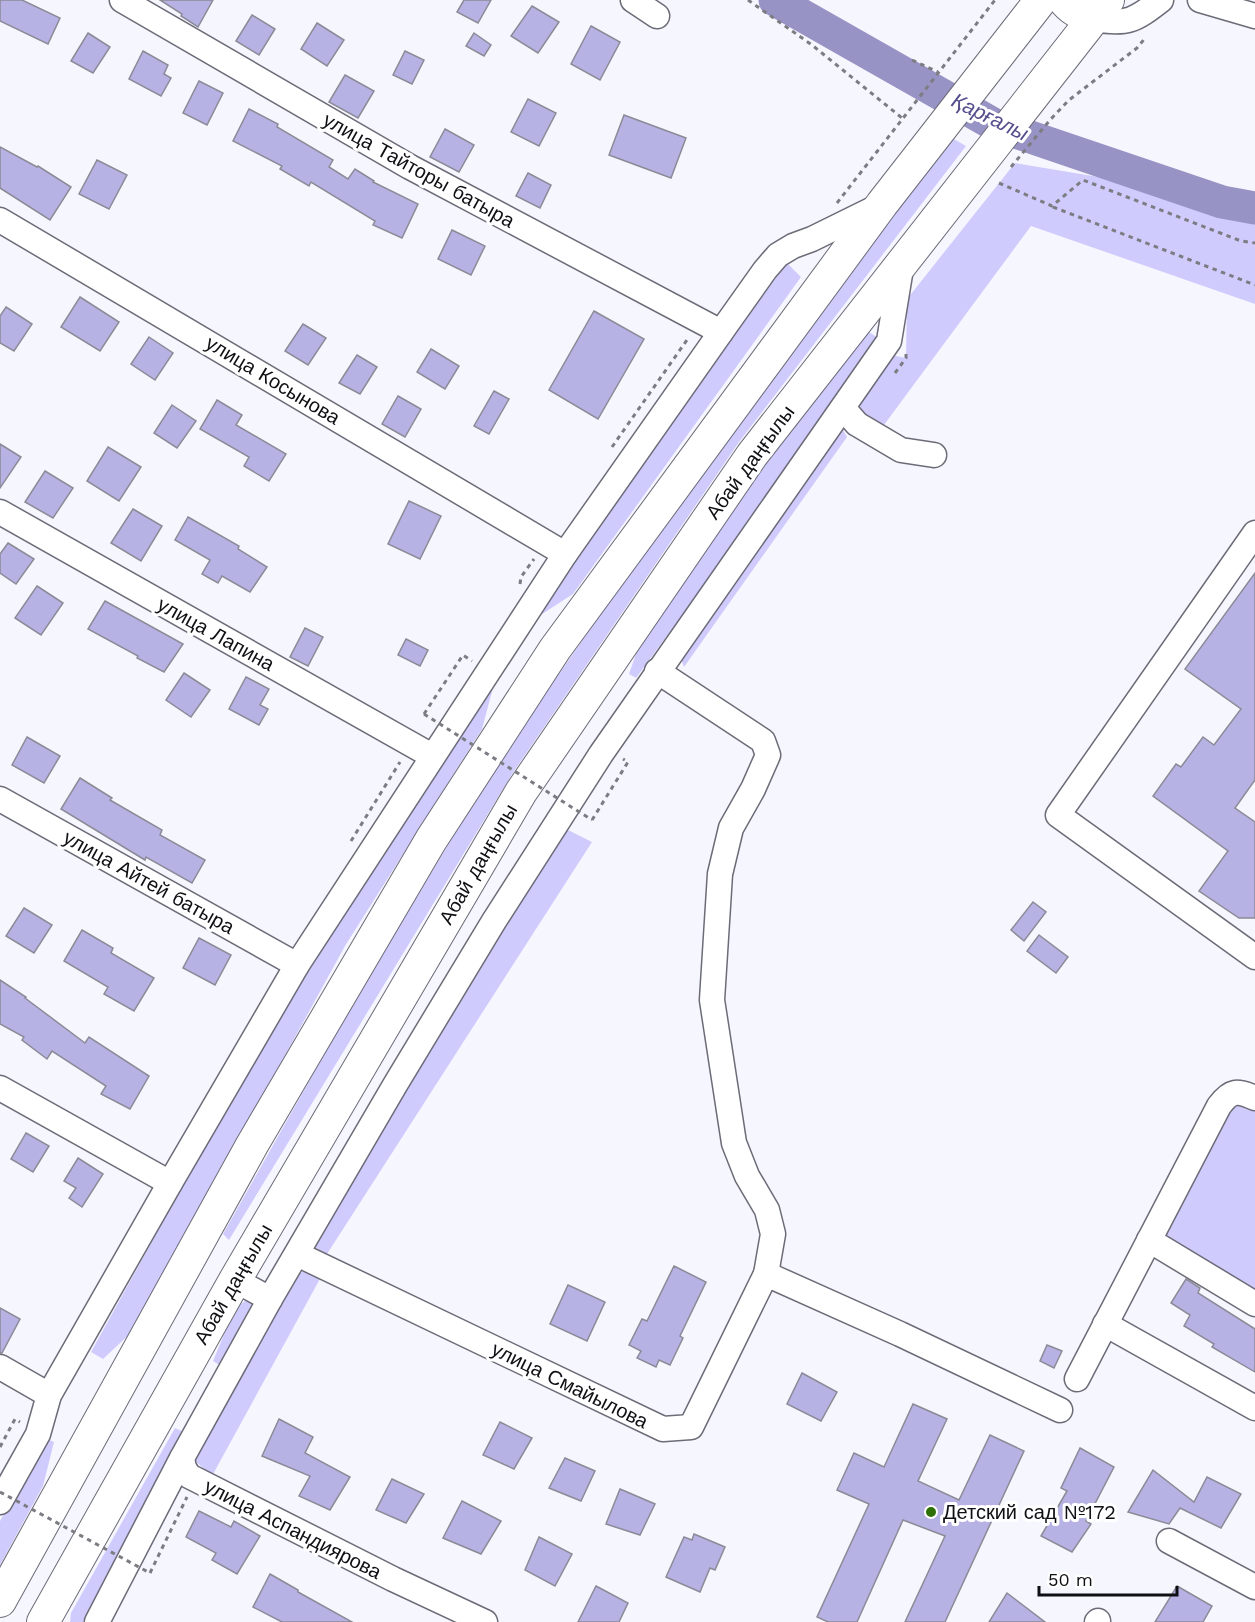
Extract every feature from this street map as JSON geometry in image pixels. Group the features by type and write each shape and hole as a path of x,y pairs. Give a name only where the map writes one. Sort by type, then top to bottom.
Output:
{"main road":[{"path":"0,1600 252,1145 431,840 555,649 882,204 1041,0"},
{"path":"1064,0 1068,6 1079,13 1101,9"},
{"name":"Абай даңғылы","path":"43,1622 235,1280 520,792 752,455 903,260 999,168 1036,115 1101,9"},
{"path":"57,1622 64,1583"}],"street":[{"name":"улица Тайторы батыра","path":"122,0 410,167 721,332"},
{"path":"633,0 657,16"},
{"path":"1101,9 1116,23 1131,19 1161,0"},
{"path":"1200,0 1255,16"},
{"path":"0,1502 38,1434 50,1395 170,1183 297,965 432,756 549,581 555,548 778,255 882,204"},
{"name":"улица Косынова","path":"0,220 555,548"},
{"path":"97,1622 182,1458 270,1299 494,921 657,671 890,341 903,260"},
{"path":"843,408 857,424 901,450 934,455"},
{"name":"улица Лапина","path":"0,512 432,756"},
{"path":"1255,533 1058,815 1255,957"},
{"path":"657,671 763,741 768,755 753,789 731,828 720,874 712,1000 734,1143 747,1176 767,1210 773,1234 766,1274 900,1334 1060,1410"},
{"name":"улица Айтей батыра","path":"0,799 297,965"},
{"path":"0,1088 170,1183"},
{"path":"1077,1379 1219,1106 1233,1093 1242,1092 1255,1098"},
{"path":"1149,1240 1255,1304"},
{"name":"улица Смайылова","path":"297,1254 663,1430 691,1427 766,1274"},
{"path":"235,1280 270,1299"},
{"path":"1105,1324 1255,1408"},
{"path":"0,1367 50,1395"},
{"name":"улица Аспандиярова","path":"182,1458 184,1468 193,1479 393,1579 485,1622"},
{"path":"1169,1541 1255,1587"}],"path":[{"path":"748,0 812,45 902,118 995,0"},
{"path":"1150,32 1137,48 1069,100 1036,115 999,168 1052,206 1255,285"},
{"path":"912,60 938,72"},
{"path":"1052,206 1083,180 1241,241 1255,243"},
{"path":"475,663 463,655 424,714 591,820 628,762"},
{"path":"0,1447 15,1419"},
{"path":"0,1492 150,1573 186,1501"}],"shaded area":[{"path":"952,138 966,146 739,442 514,771 229,1240 223,1234 347,1014 498,761 728,432"},
{"path":"1015,163 1255,203 1255,304 1031,226 881,429 861,418 854,393 882,353 906,358 907,299"},
{"path":"787,263 801,277 573,594 539,616 571,560 689,393"},
{"path":"860,332 869,332 878,338 877,349 636,678 629,674 645,628"},
{"path":"836,418 847,437 684,667 676,645"},
{"path":"490,681 494,684 482,729 345,946 135,1329 103,1359 91,1352 244,1075"},
{"path":"566,829 592,842 327,1254 304,1241"},
{"path":"1232,1104 1255,1105 1255,1295 1167,1240 1164,1233"},
{"path":"307,1271 321,1277 212,1476 194,1460 295,1274"},
{"path":"248,1299 252,1303 253,1312 221,1366 213,1361 235,1308"},
{"path":"175,1428 186,1433 83,1622 70,1622 71,1613"},
{"path":"45,1438 54,1442 43,1486 0,1565 0,1521"}],"building":[{"path":"0,0 22,0 60,18 48,44 0,21"},
{"path":"160,0 213,0 198,27"},
{"path":"464,0 491,0 478,23 457,12"},
{"path":"532,6 559,22 538,53 511,36"},
{"path":"252,15 275,29 259,55 236,41"},
{"path":"317,23 344,40 327,66 301,49"},
{"path":"591,26 620,42 600,80 571,64"},
{"path":"88,33 110,47 93,73 71,61"},
{"path":"474,33 491,45 484,56 466,46"},
{"path":"143,51 168,65 164,74 171,78 161,96 129,79"},
{"path":"405,51 424,60 412,84 393,75"},
{"path":"345,75 374,91 358,118 329,102"},
{"path":"199,81 223,93 207,125 183,113"},
{"path":"528,99 556,113 539,146 511,132"},
{"path":"249,109 278,124 277,127 333,160 329,167 348,179 355,169 373,182 418,204 402,238 373,225 375,221 311,182 309,186 280,169 282,166 233,141"},
{"path":"624,115 686,138 671,178 609,155"},
{"path":"445,129 474,145 459,172 430,157"},
{"path":"0,147 38,166 71,187 50,220 0,188"},
{"path":"97,160 127,175 109,209 79,194"},
{"path":"528,173 551,185 540,208 516,196"},
{"path":"452,230 485,246 471,275 438,259"},
{"path":"80,297 119,322 100,351 61,327"},
{"path":"6,307 32,324 14,351 0,343 0,316"},
{"path":"594,311 644,339 598,419 549,390"},
{"path":"303,324 326,338 308,365 285,351"},
{"path":"149,337 173,353 155,380 131,364"},
{"path":"431,349 459,366 445,389 417,372"},
{"path":"357,355 377,367 360,394 339,383"},
{"path":"494,391 509,399 489,434 474,426"},
{"path":"398,396 421,409 405,437 382,424"},
{"path":"217,400 242,415 236,425 286,454 269,481 244,466 249,457 200,429"},
{"path":"172,405 196,421 177,448 154,433"},
{"path":"0,444 21,457 0,488"},
{"path":"108,447 141,467 119,501 87,481"},
{"path":"45,471 73,488 53,518 25,502"},
{"path":"409,501 441,516 420,559 388,544"},
{"path":"133,509 162,526 141,561 111,543"},
{"path":"188,517 239,546 238,549 267,567 250,592 222,576 218,583 202,574 210,560 175,540"},
{"path":"8,543 34,559 16,584 0,573 0,554"},
{"path":"1255,573 1255,780 1235,808 1255,822 1255,918 1239,918 1199,891 1228,851 1153,796 1176,764 1181,767 1203,737 1214,745 1241,709 1185,669"},
{"path":"37,586 63,603 41,635 15,618"},
{"path":"105,601 183,644 164,672 88,629"},
{"path":"305,628 323,637 308,666 290,657"},
{"path":"406,639 428,650 420,666 398,655"},
{"path":"184,673 210,690 191,717 166,700"},
{"path":"246,677 269,689 260,705 268,709 259,725 229,709"},
{"path":"27,737 60,756 44,783 12,765"},
{"path":"80,778 112,798 110,800 162,830 160,835 205,860 192,883 146,857 145,860 61,809"},
{"path":"1033,902 1046,912 1024,941 1011,930"},
{"path":"24,908 52,925 34,953 6,936"},
{"path":"82,930 113,948 111,953 154,978 134,1011 104,994 108,987 64,961"},
{"path":"1039,935 1068,957 1056,973 1027,951"},
{"path":"199,938 231,955 215,985 183,968"},
{"path":"0,980 26,997 85,1043 89,1037 149,1076 130,1109 101,1094 106,1086 52,1051 47,1059 22,1040 24,1037 0,1024"},
{"path":"26,1133 49,1146 33,1172 11,1159"},
{"path":"78,1158 103,1174 82,1207 69,1198 76,1188 64,1181"},
{"path":"674,1266 706,1282 680,1336 683,1338 670,1365 659,1360 656,1367 637,1358 641,1351 629,1345 642,1319 647,1321"},
{"path":"1186,1279 1200,1288 1198,1293 1255,1329 1255,1372 1212,1347 1214,1344 1184,1326 1190,1315 1171,1303"},
{"path":"568,1285 605,1302 587,1341 550,1324"},
{"path":"0,1308 20,1319 2,1353 0,1353"},
{"path":"1047,1345 1062,1351 1054,1368 1040,1361"},
{"path":"802,1373 837,1392 821,1421 787,1404"},
{"name":"Детский сад №172","path":"913,1404 947,1419 918,1481 959,1500 990,1435 1024,1451 945,1622 905,1622 945,1536 903,1520 857,1622 828,1622 817,1617 869,1504 837,1490 854,1453 884,1467"},
{"path":"279,1419 313,1437 305,1453 350,1477 330,1510 299,1496 310,1476 262,1456"},
{"path":"500,1422 532,1438 514,1469 483,1455"},
{"path":"1080,1448 1114,1467 1086,1521 1091,1524 1072,1552 1041,1536 1067,1491 1061,1488"},
{"path":"565,1458 595,1471 581,1501 549,1488"},
{"path":"1153,1470 1194,1502 1207,1477 1241,1494 1221,1528 1180,1508 1169,1524 1128,1512"},
{"path":"392,1479 424,1494 406,1523 376,1510"},
{"path":"620,1489 655,1504 640,1535 606,1524"},
{"path":"462,1501 501,1521 481,1554 443,1538"},
{"path":"199,1511 231,1527 234,1521 260,1536 237,1574 212,1560 216,1553 186,1537"},
{"path":"694,1534 725,1547 715,1570 710,1568 700,1592 666,1577 684,1537 692,1540"},
{"path":"539,1537 572,1554 555,1586 525,1570"},
{"path":"270,1574 352,1622 282,1622 253,1607"},
{"path":"596,1586 628,1603 619,1622 578,1622"},
{"path":"1177,1586 1212,1606 1203,1622 1155,1622"},
{"path":"1007,1593 1045,1622 989,1622"}],"waterway":[{"name":"Қарғалы","path":"775,0 995,125 1222,202 1255,208"}],"place":[{"name":"Детский сад №172","path":"931,1512"}]}
